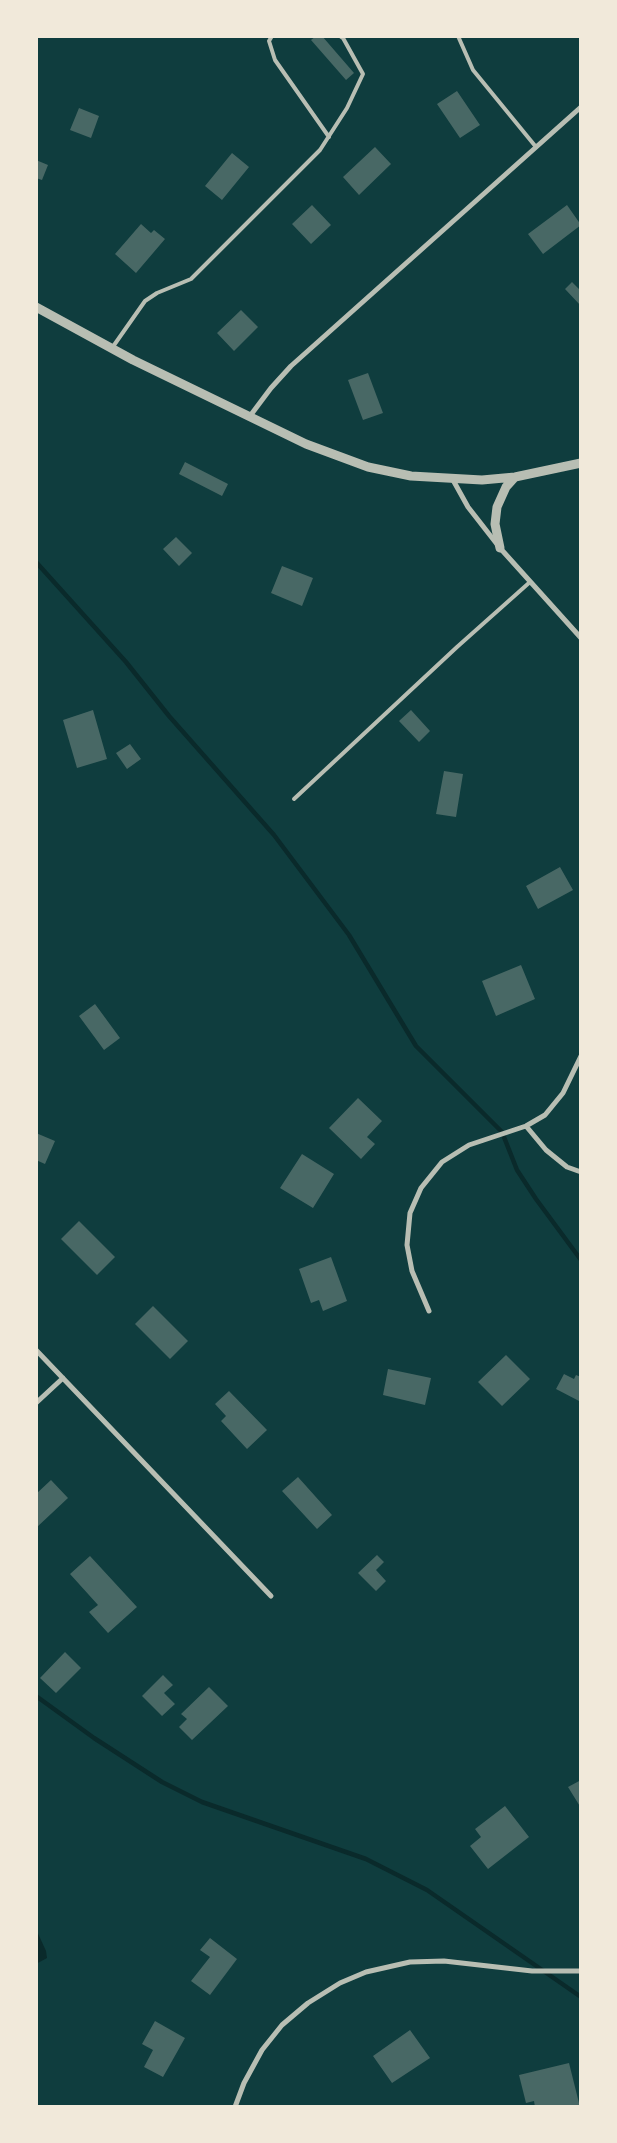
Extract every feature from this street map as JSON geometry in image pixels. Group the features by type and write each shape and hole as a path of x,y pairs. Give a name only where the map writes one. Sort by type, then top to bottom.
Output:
{"street":[{"path":"250,416 271,388 291,366 581,107"},
{"path":"36,307 112,348 306,444 368,467 411,476 453,480 515,477 581,463"},
{"path":"500,548 495,524 496,507 502,492 515,477"},
{"path":"453,480 468,507 500,548 581,638"},
{"path":"428,1311 412,1271 407,1245 410,1213 421,1188 442,1162 470,1145 526,1126 544,1115 563,1092 581,1056"},
{"path":"526,1126 546,1150 567,1167 581,1172"},
{"path":"36,1350 271,1596"},
{"path":"36,1403 63,1378"},
{"path":"235,2107 248,2075 262,2050 282,2026 316,1998 340,1983 366,1972 410,1962 444,1961 532,1971 581,1971"}],"lane":[{"path":"272,36 269,42 275,60 328,137"},
{"path":"112,348 146,301 157,293 191,279 320,150 347,108 363,74 344,38 340,36"},
{"path":"458,36 474,70 536,147"},
{"path":"294,799 456,646 530,582"}],"water":[{"path":"36,1929 46,1951 47,1958 36,1964"}],"building":[{"path":"316,36 322,36 354,73 346,80 311,40"},
{"path":"457,91 480,125 460,138 437,104"},
{"path":"79,108 99,116 91,138 70,130"},
{"path":"375,147 391,164 359,195 343,177"},
{"path":"232,153 249,167 222,200 205,186"},
{"path":"36,160 48,165 42,180 36,178"},
{"path":"312,205 331,225 311,244 292,224"},
{"path":"567,205 581,225 543,254 528,234"},
{"path":"141,224 151,233 154,230 165,239 136,273 115,254"},
{"path":"572,282 581,291 581,306 565,289"},
{"path":"241,310 258,327 234,351 217,333"},
{"path":"368,373 383,413 363,420 348,380"},
{"path":"185,462 228,484 222,496 179,474"},
{"path":"176,537 192,553 179,566 163,549"},
{"path":"282,566 313,578 302,606 271,593"},
{"path":"93,710 107,759 77,768 63,720"},
{"path":"411,710 430,731 419,742 399,721"},
{"path":"130,744 141,759 127,769 116,753"},
{"path":"444,771 463,774 456,817 436,814"},
{"path":"560,867 573,890 538,909 526,886"},
{"path":"521,965 535,999 496,1016 482,981"},
{"path":"95,1004 120,1038 104,1050 79,1016"},
{"path":"358,1098 382,1121 367,1137 375,1144 361,1159 329,1128"},
{"path":"36,1133 55,1141 45,1164 36,1160"},
{"path":"302,1154 334,1174 313,1208 280,1188"},
{"path":"79,1221 115,1257 97,1275 61,1239"},
{"path":"331,1257 347,1301 323,1311 319,1300 311,1303 299,1269"},
{"path":"153,1306 188,1341 170,1359 135,1324"},
{"path":"506,1355 530,1379 502,1406 478,1382"},
{"path":"388,1369 431,1378 425,1405 383,1395"},
{"path":"564,1374 574,1379 576,1375 581,1377 581,1402 556,1389"},
{"path":"229,1391 267,1430 247,1449 221,1421 226,1416 215,1404"},
{"path":"298,1477 332,1515 317,1529 282,1491"},
{"path":"51,1480 68,1498 36,1528 36,1494"},
{"path":"377,1555 384,1562 376,1570 386,1581 376,1591 358,1573"},
{"path":"90,1556 137,1607 108,1633 89,1612 98,1605 70,1574"},
{"path":"65,1652 81,1668 56,1693 40,1678"},
{"path":"163,1675 173,1685 164,1693 175,1704 162,1716 142,1696"},
{"path":"209,1687 228,1706 192,1740 179,1727 187,1719 181,1714"},
{"path":"581,1780 581,1808 568,1787"},
{"path":"505,1806 529,1837 488,1869 470,1846 481,1837 475,1829"},
{"path":"210,1938 237,1959 210,1995 191,1981 210,1957 200,1950"},
{"path":"155,2021 185,2038 163,2077 144,2067 153,2050 142,2044"},
{"path":"410,2030 430,2058 392,2083 373,2056"},
{"path":"569,2063 580,2107 535,2107 534,2101 526,2103 519,2075"}],"waterway":[{"path":"36,562 126,662 169,716 274,835 349,935 416,1046 502,1132 517,1170 581,1260"},
{"path":"36,1696 94,1738 162,1782 202,1802 366,1859 427,1890 581,1997"}]}
